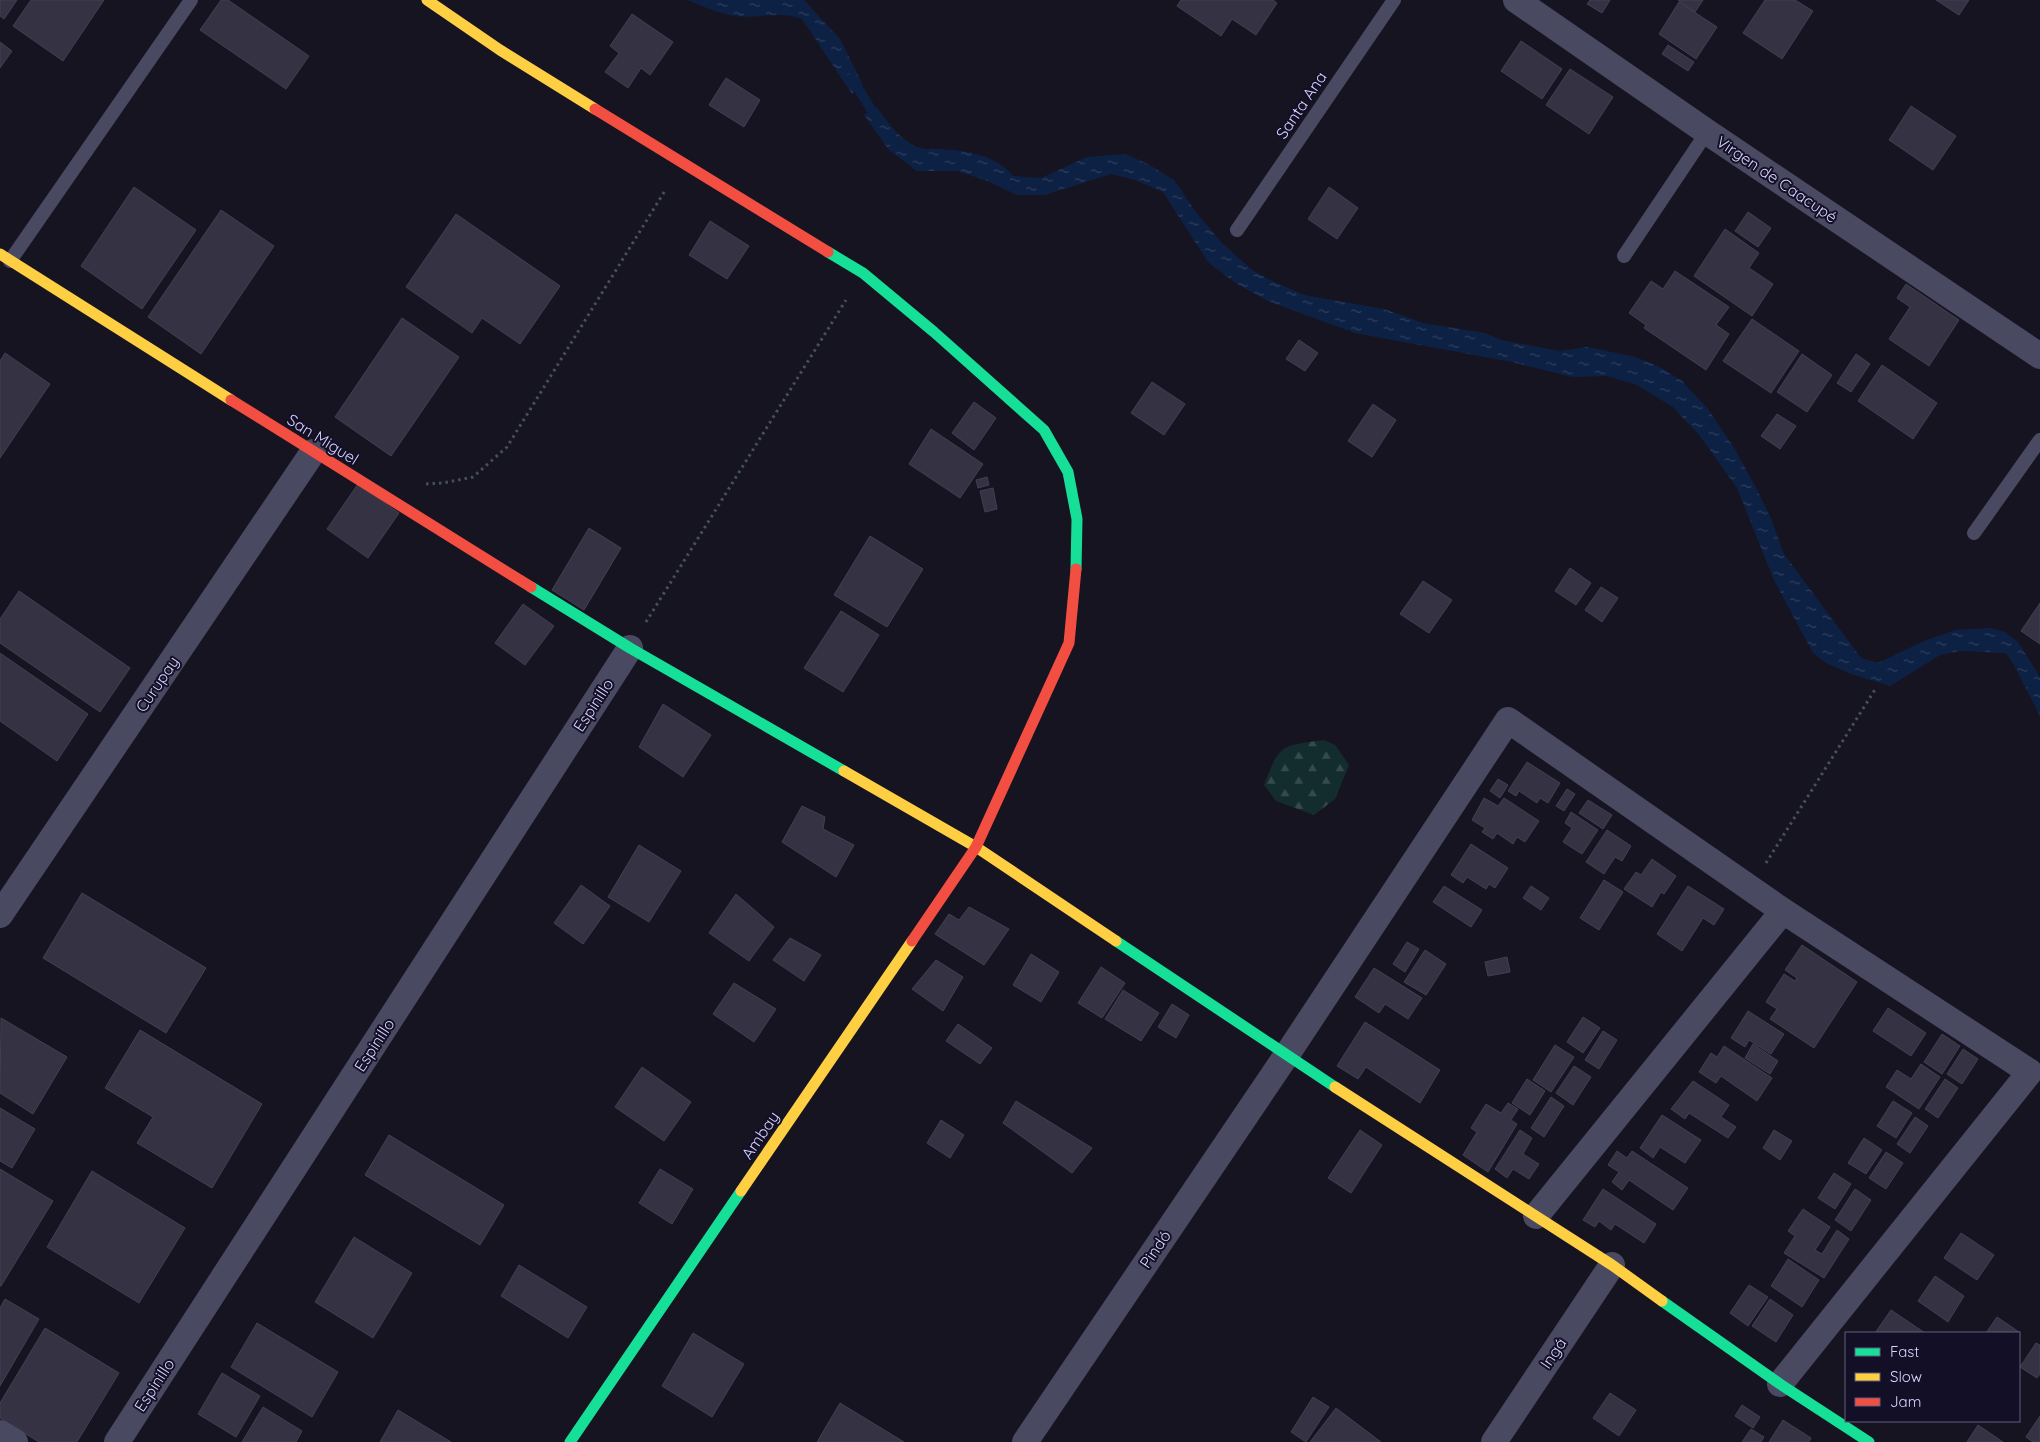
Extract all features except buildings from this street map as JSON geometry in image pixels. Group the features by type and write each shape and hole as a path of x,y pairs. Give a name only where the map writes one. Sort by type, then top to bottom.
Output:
{"street":[{"name":"Ambay","path":"427,0 500,50 863,274 934,332 1044,430 1068,472 1077,519 1077,543 1069,643 976,847 570,1442"},
{"name":"Virgen de Caacupé","path":"1516,0 1707,132 2040,356"},
{"name":"San Miguel","path":"5,258 313,452 630,648 976,847 1286,1056 1612,1264 1780,1384 1869,1442"},
{"name":"Curupay","path":"0,915 313,452"},
{"name":"Espinillo","path":"117,1442 630,648"},
{"name":"Pindó","path":"1025,1442 1286,1056 1508,720 1750,886"},
{"path":"1750,886 1782,911 2030,1072 1780,1384"},
{"path":"1536,1216 1782,911"},
{"name":"Ingá","path":"1494,1442 1612,1264"},
{"path":"0,1433 15,1442"}],"lane":[{"path":"5,258 191,0"},
{"name":"Santa Ana","path":"1237,230 1394,0"},
{"path":"1624,256 1707,132"},
{"path":"1974,533 2040,440"}],"path":[{"path":"424,484 443,483 473,477 507,447 682,162"},
{"path":"630,648 863,274"},
{"path":"1750,886 1876,688"}],"green space":[{"path":"1324,740 1335,745 1349,765 1335,799 1314,815 1276,801 1264,785 1278,754 1290,746"}],"water":[{"path":"687,0 804,0 840,39 862,83 852,94 802,19 786,15 744,17 730,15"},
{"path":"877,107 885,119 908,142 923,149 960,151 980,155 998,163 1013,176 1041,178 1087,157 1125,154 1148,164 1175,181 1195,211 1223,244 1251,269 1304,295 1384,309 1423,323 1485,333 1501,340 1559,351 1588,347 1635,357 1658,366 1682,381 1708,409 1734,448 1754,484 1770,516 1784,554 1861,658 1878,663 1924,641 1956,630 1990,628 2005,632 2018,642 2040,677 2040,716 2006,653 1960,651 1940,655 1890,686 1851,674 1826,663 1813,653 1774,580 1737,488 1700,436 1673,407 1637,385 1607,376 1572,377 1512,362 1355,333 1268,301 1237,284 1208,262 1163,192 1135,180 1111,174 1045,195 1017,195 985,180 957,171 917,171 889,150 864,115"}],"waterway":[{"path":"852,78 878,121"}],"traffic: fast":[{"path":"828,252 863,273 934,332 1044,430 1068,472 1077,519 1076,569"},
{"path":"531,587 630,648 844,771"},
{"path":"1116,941 1335,1087"},
{"path":"570,1442 741,1191"},
{"path":"1662,1301 1780,1384 1869,1442"}],"traffic: slow":[{"path":"427,0 500,50 595,109"},
{"path":"0,254 231,400"},
{"path":"844,771 976,847 1116,941"},
{"path":"741,1191 912,941"},
{"path":"1335,1087 1612,1265 1662,1301"}],"traffic: jam":[{"path":"595,109 828,252"},
{"path":"231,400 531,587"},
{"path":"912,941 976,847 1069,643 1076,569"}]}
